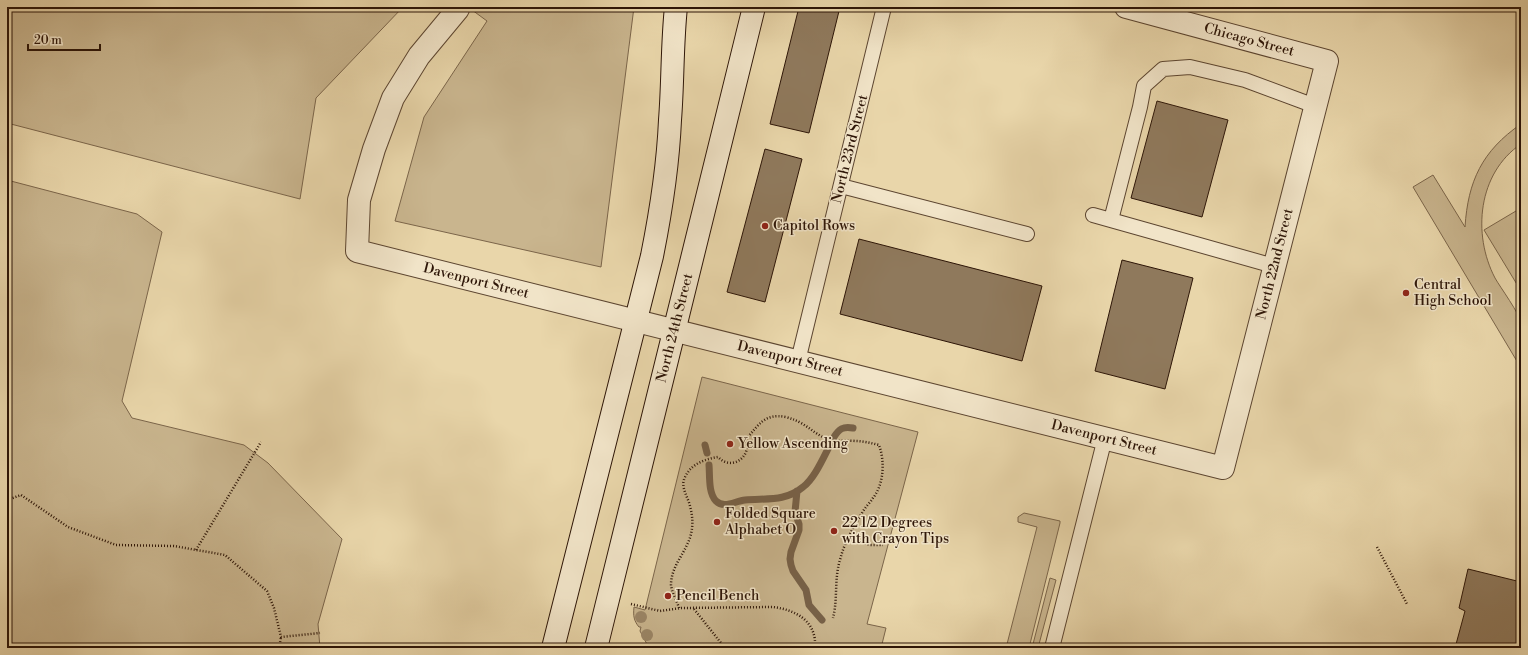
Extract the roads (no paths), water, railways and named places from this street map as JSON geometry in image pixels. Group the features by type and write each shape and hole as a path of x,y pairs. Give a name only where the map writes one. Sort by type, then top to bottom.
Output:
{"street":[{"path":"553,648 652,256 664,191 670,118 676,7"},
{"name":"North 24th Street","path":"596,648 754,7"},
{"name":"Chicago Street","path":"1126,7 1326,61"},
{"name":"Davenport Street","path":"458,9 419,56 393,98 374,148 360,200 357,251 1223,468"},
{"name":"North 22nd Street","path":"1223,468 1326,61"}],"lane":[{"name":"North 23rd Street","path":"798,361 884,7"},
{"path":"1111,220 1144,86 1163,69 1190,66 1245,80 1315,106"},
{"path":"841,186 1026,234"},
{"path":"1093,215 1274,266"},
{"path":"1052,648 1105,438"}],"waterway":[{"path":"834,437 842,429 847,427 853,428"},
{"path":"709,465 710,484 713,498 719,503 726,504 745,500 782,497 796,492 807,483 819,466 831,443"},
{"path":"705,445 707,453"},
{"path":"797,491 795,512 799,524 799,530 791,552 791,565 793,571 806,590 809,605 822,620"}],"place":[{"name":"Capitol Rows","path":"765,226"},
{"name":"Central High School","path":"1406,293"},
{"name":"Yellow Ascending","path":"730,444"},
{"name":"Folded Square Alphabet O","path":"717,522"},
{"name":"22 1/2 Degrees with Crayon Tips","path":"834,531"},
{"name":"Pencil Bench","path":"668,596"}]}
